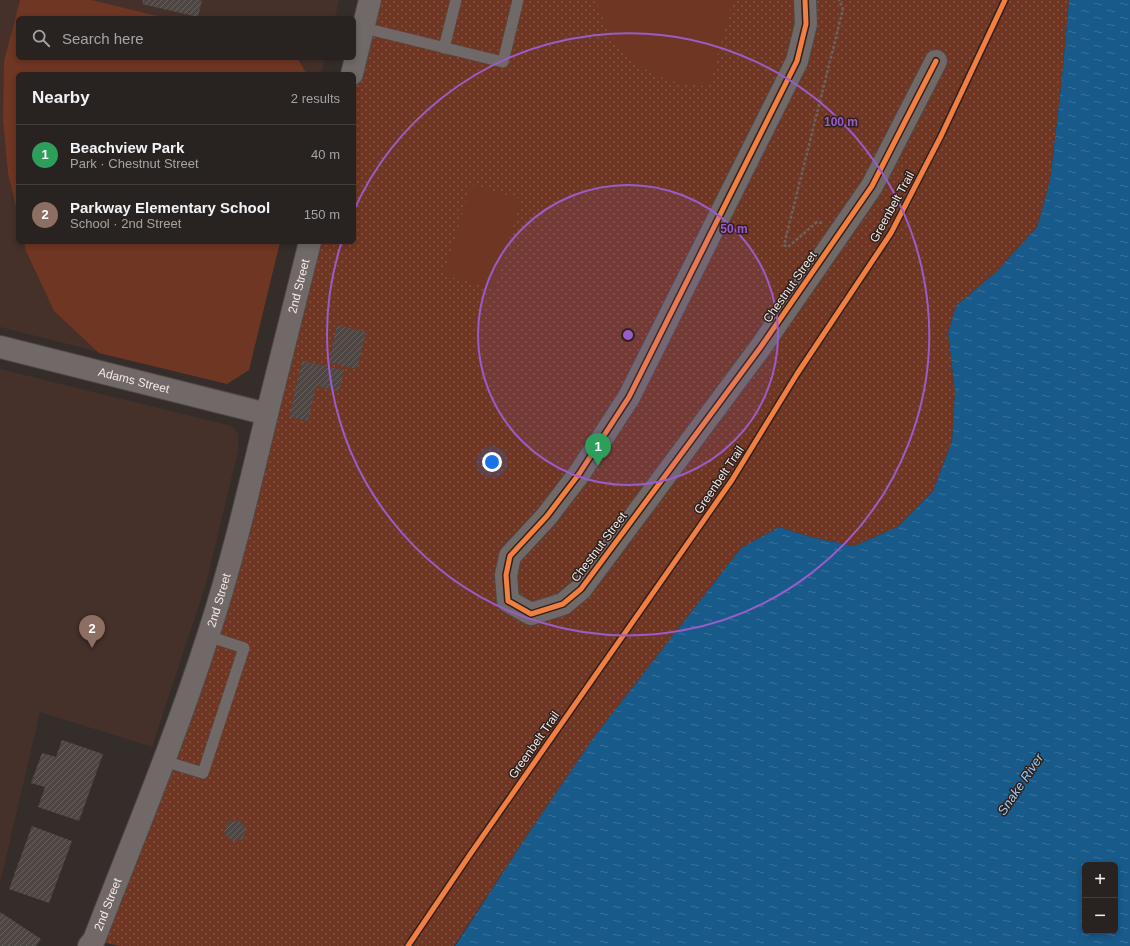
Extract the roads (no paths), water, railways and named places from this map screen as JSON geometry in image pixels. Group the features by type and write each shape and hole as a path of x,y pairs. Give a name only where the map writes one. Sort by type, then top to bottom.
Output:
{"street":[{"path":"356,59 370,0"},
{"name":"Chestnut Street","path":"805,0 806,24 797,61 629,397 579,474 547,516 510,556 506,575 508,601 531,614 563,604 581,589 760,348 872,186 936,61"},
{"path":"353,72 356,60"},
{"name":"2nd Street","path":"89,946 94,940 164,761 208,636 239,533 310,244"},
{"name":"Adams Street","path":"0,347 267,414"}],"lane":[{"path":"444,48 456,0"},
{"path":"364,28 503,62 518,0"},
{"path":"164,761 203,773 244,648 208,636"}],"water":[{"name":"Snake River","path":"1069,0 1130,0 1130,946 455,946 524,840 594,737 741,548 779,527 811,537 854,546 899,526 933,491 952,441 955,392 948,333 956,306 997,271 1037,227 1050,181"}],"place":[{"name":"Beachview Park","path":"598,466"},
{"name":"Parkway Elementary School","path":"92,648"}]}
